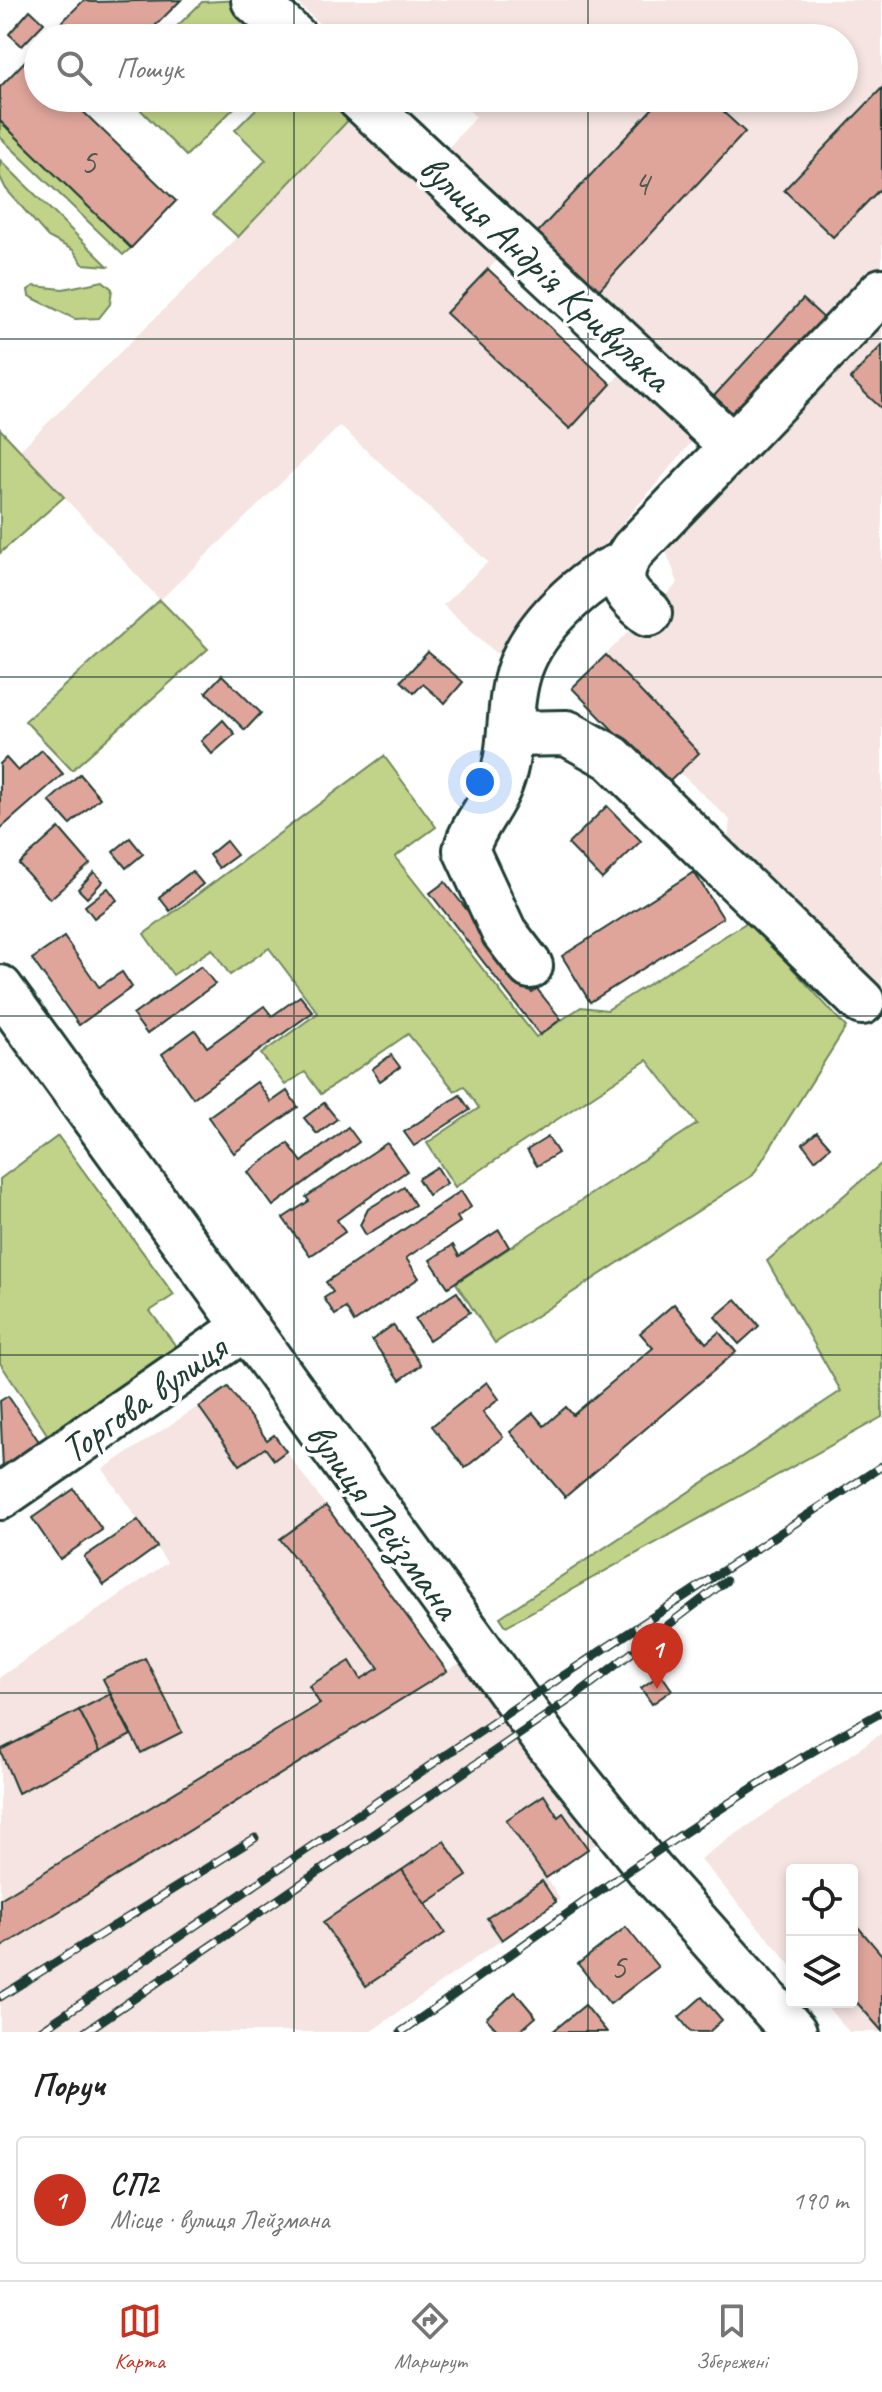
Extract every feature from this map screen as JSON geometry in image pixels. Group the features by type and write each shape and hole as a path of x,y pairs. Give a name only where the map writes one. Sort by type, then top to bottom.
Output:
{"street":[{"path":"254,0 280,24"},
{"name":"вулиця Андрія Кривуляка","path":"374,112 732,446"},
{"path":"530,966 504,932 466,850 471,832 500,785 519,669 530,648 582,586 622,565 882,291"},
{"path":"622,565 622,579 627,592 649,613"},
{"path":"510,734 567,733 612,758 862,1002"},
{"name":"вулиця Лейзмана","path":"0,988 547,1742 650,1870 794,2032"},
{"name":"Торгова вулиця","path":"0,1497 246,1327"}],"shaded area":[{"path":"294,0 882,0 882,270 738,418 447,149 476,117 471,112 858,112 858,24 320,24"},
{"path":"356,112 505,251 488,270 611,384 626,368 697,436 505,661 443,605 488,562 340,426 160,600 20,450 238,237"},
{"path":"882,314 882,1001 727,847 730,820 679,772 666,785 572,688 678,583 663,543"},
{"path":"228,1387 267,1440 274,1435 446,1671 464,1661 596,1844 546,1878 560,1899 370,2032 0,2032 0,1677 167,1563 103,1469"},
{"path":"882,1733 882,2032 849,2032 828,2008 858,2008 858,1864 786,1864 786,1959 700,1859"}],"green space":[{"path":"240,0 260,24 179,24 202,2"},
{"path":"143,112 230,112 186,156"},
{"path":"253,112 356,112 238,237 213,214 266,160 235,130"},
{"path":"0,121 131,248 123,255 0,137"},
{"path":"0,160 108,266 83,264 73,250 48,237 6,189 0,177"},
{"path":"103,281 112,289 110,304 99,318 75,319 29,296 28,290 34,286 63,289"},
{"path":"0,429 64,497 0,553"},
{"path":"160,600 208,649 72,770 25,721"},
{"path":"384,756 436,827 395,857 536,1037 581,1007 607,1010 749,921 846,1027 753,1175 495,1343 456,1283 697,1124 647,1060 455,1187 427,1143 479,1108 464,1086 455,1091 408,1034 321,1094 305,1072 285,1085 261,1054 318,1013 269,948 230,975 212,949 173,975 144,934"},
{"path":"58,1136 174,1295 150,1311 178,1349 49,1437 0,1363 0,1179"},
{"path":"882,1163 882,1417 506,1626 500,1617 841,1391 767,1261"}],"building":[{"path":"84,0 181,0 157,24 60,24"},
{"path":"30,10 44,23 24,24 22,46 9,34"},
{"path":"24,62 24,112 84,112 176,201 131,248 0,121 0,87"},
{"path":"882,88 882,187 833,237 784,190"},
{"path":"649,112 723,112 745,132 599,290 537,233"},
{"path":"488,269 611,384 570,429 446,313"},
{"path":"803,299 827,321 738,418 714,396"},
{"path":"882,345 882,409 850,379"},
{"path":"428,652 463,682 445,703 423,684 414,693 401,681"},
{"path":"606,655 699,753 666,785 572,688"},
{"path":"222,675 261,713 245,730 206,692"},
{"path":"223,720 235,734 212,754 201,741"},
{"path":"42,750 63,774 0,829 0,764 6,758 18,771"},
{"path":"80,774 100,798 70,824 49,801"},
{"path":"607,806 641,841 602,879 568,844"},
{"path":"59,828 90,864 50,899 19,864"},
{"path":"130,838 143,854 126,868 113,852"},
{"path":"226,841 237,855 219,868 209,855"},
{"path":"192,871 203,884 170,911 159,897"},
{"path":"94,872 103,881 87,898 78,889"},
{"path":"694,872 723,918 590,1002 562,956"},
{"path":"445,882 532,993 537,989 561,1019 540,1035 430,893"},
{"path":"108,888 117,900 94,918 85,906"},
{"path":"64,937 99,987 122,972 132,987 79,1025 32,959"},
{"path":"201,966 215,984 147,1034 133,1015"},
{"path":"300,996 313,1012 193,1098 162,1054 195,1030 207,1047 264,1006 272,1016"},
{"path":"391,1055 400,1067 380,1081 372,1069"},
{"path":"257,1082 271,1102 287,1091 298,1107 234,1153 208,1117"},
{"path":"460,1095 470,1110 414,1146 404,1132"},
{"path":"324,1103 337,1119 317,1134 304,1118"},
{"path":"348,1127 359,1142 273,1206 248,1172 288,1143 302,1162"},
{"path":"817,1132 830,1147 815,1160 803,1144"},
{"path":"548,1137 558,1153 537,1166 527,1150"},
{"path":"387,1143 407,1171 337,1220 345,1232 310,1256 283,1218 309,1201 306,1197"},
{"path":"437,1167 447,1183 428,1195 418,1179"},
{"path":"404,1187 415,1205 366,1235 360,1225 368,1209"},
{"path":"461,1191 471,1207 457,1217 460,1222 406,1258 419,1278 354,1322 346,1308 335,1315 324,1298 333,1292 326,1282"},
{"path":"499,1230 509,1247 448,1287 430,1260 453,1245 459,1256"},
{"path":"457,1292 470,1312 429,1340 415,1319"},
{"path":"736,1299 759,1326 739,1344 715,1317"},
{"path":"674,1304 706,1343 719,1332 736,1352 565,1497 510,1432 533,1413 544,1426 566,1407 573,1415 653,1348 640,1333"},
{"path":"393,1325 421,1365 400,1380 372,1340"},
{"path":"487,1382 499,1399 483,1412 503,1437 465,1468 432,1426"},
{"path":"228,1387 267,1440 274,1435 286,1451 274,1460 265,1448 240,1465 199,1407"},
{"path":"8,1396 40,1443 3,1469 0,1401"},
{"path":"74,1489 102,1530 60,1559 32,1518"},
{"path":"326,1506 447,1671 0,1948 0,1899 320,1704 309,1686 350,1661 361,1679 379,1668 280,1539"},
{"path":"138,1520 157,1547 104,1585 84,1557"},
{"path":"145,1658 182,1732 141,1753 103,1679"},
{"path":"661,1674 672,1690 652,1704 641,1688"},
{"path":"110,1694 131,1735 100,1751 79,1710"},
{"path":"79,1710 100,1751 18,1793 0,1750"},
{"path":"544,1795 558,1817 563,1813 588,1849 546,1878 506,1820"},
{"path":"444,1841 467,1876 425,1904 402,1870"},
{"path":"402,1870 445,1933 366,1986 323,1922"},
{"path":"542,1881 556,1902 502,1940 487,1918"},
{"path":"626,1927 658,1967 610,2004 578,1964"},
{"path":"858,1927 882,1955 882,2031 858,2004"},
{"path":"515,1992 536,2017 519,2032 499,2032 486,2018"},
{"path":"702,1997 722,2020 709,2032 691,2032 679,2017"},
{"path":"585,2005 607,2032 552,2032"}],"railway":[{"path":"39,2032 519,1705 882,1466"},
{"path":"85,2032 575,1696 726,1581"},
{"path":"401,2032 697,1824 819,1747 882,1712"},
{"path":"0,1997 255,1838"}],"place":[{"name":"СП2","path":"657,1689"}]}
